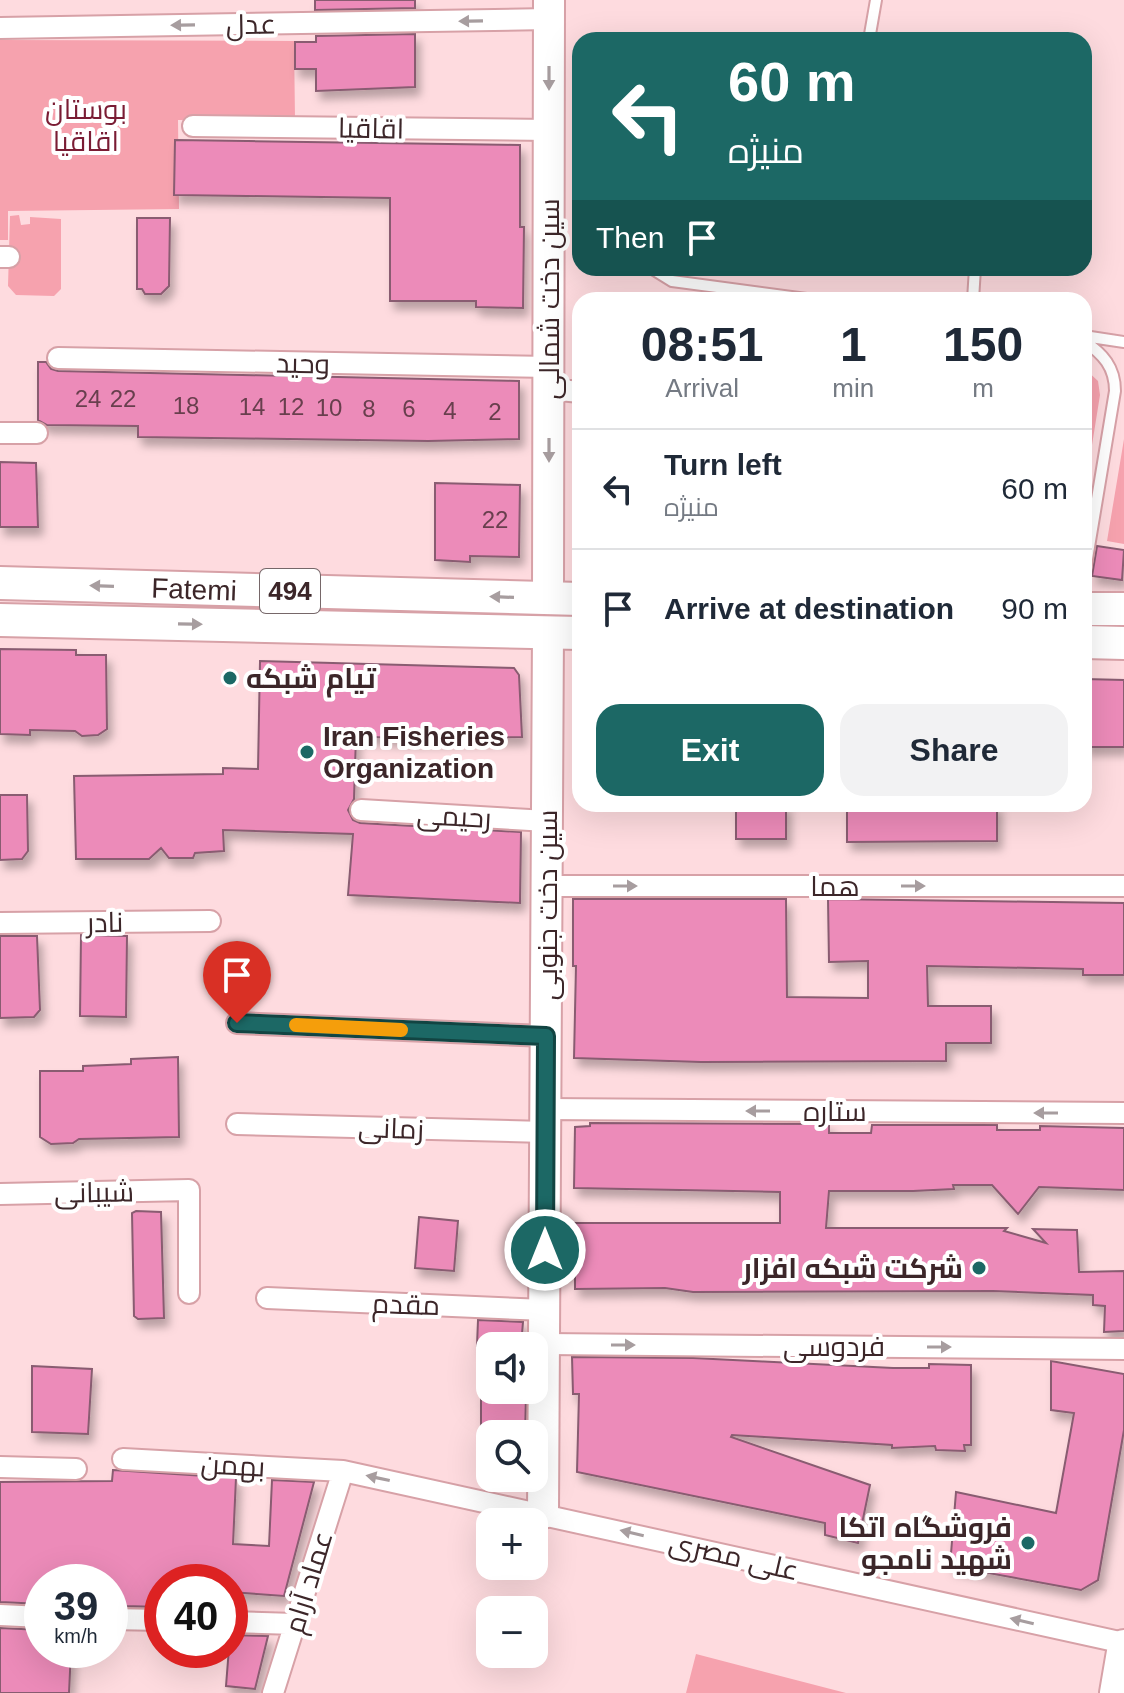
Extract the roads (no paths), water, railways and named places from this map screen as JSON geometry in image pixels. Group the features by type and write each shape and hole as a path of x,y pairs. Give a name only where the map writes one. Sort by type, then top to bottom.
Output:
{"main road":[{"name":"Fatemi","path":"0,583 564,599"},
{"path":"548,632 564,599"},
{"path":"1092,609 1124,609"},
{"name":"Fatemi","path":"0,620 572,633"},
{"path":"1092,642 1124,643"},
{"path":"1116,1693 1124,1645"}],"street":[{"name":"عدل","path":"0,28 549,10"},
{"name":"سین دخت شمالی","path":"549,10 549,378 564,599"},
{"name":"اقاقیا","path":"193,126 549,130"},
{"name":"وحید","path":"58,358 549,378 572,388"},
{"path":"0,433 37,433"},
{"name":"سین دخت جنوبی","path":"545,1332 548,632"},
{"name":"رحیمی","path":"361,810 547,821"},
{"name":"هما","path":"547,886 1124,886"},
{"name":"نادر","path":"0,923 210,921"},
{"path":"237,1023 546,1036"},
{"name":"ستاره","path":"546,1121 1124,1113"},
{"name":"زمانی","path":"237,1124 546,1121"},
{"name":"شیبانی","path":"0,1194 189,1190 189,1293"},
{"name":"مقدم","path":"267,1298 545,1310"},
{"name":"فردوسی","path":"548,1344 1124,1349"},
{"name":"سین دخت جنوبی","path":"543,1508 544,1404"},
{"name":"بهمن","path":"123,1459 343,1471"},
{"path":"0,1467 76,1469"},
{"name":"علی مصری","path":"343,1471 519,1508"},
{"name":"عماد آرام","path":"273,1693 343,1471"},
{"name":"علی مصری","path":"548,1514 1124,1645"},
{"path":"0,1615 24,1616"},
{"path":"248,1623 295,1624"}],"lane":[{"path":"870,32 876,0"},
{"path":"664,276 672,281 754,292"},
{"path":"1092,340 1124,342"},
{"path":"1092,346 1110,365 1115,375 1115,391 1092,529"}],"place":[{"name":"تیام شبکه","path":"230,678"},
{"name":"Iran Fisheries Organization","path":"307,752"},
{"name":"شرکت شبکه افزار","path":"979,1268"},
{"name":"فروشگاه اتکا شهید نامجو","path":"1028,1543"}],"park label":[{"name":"بوستان اقاقیا","path":"86,125"}]}
